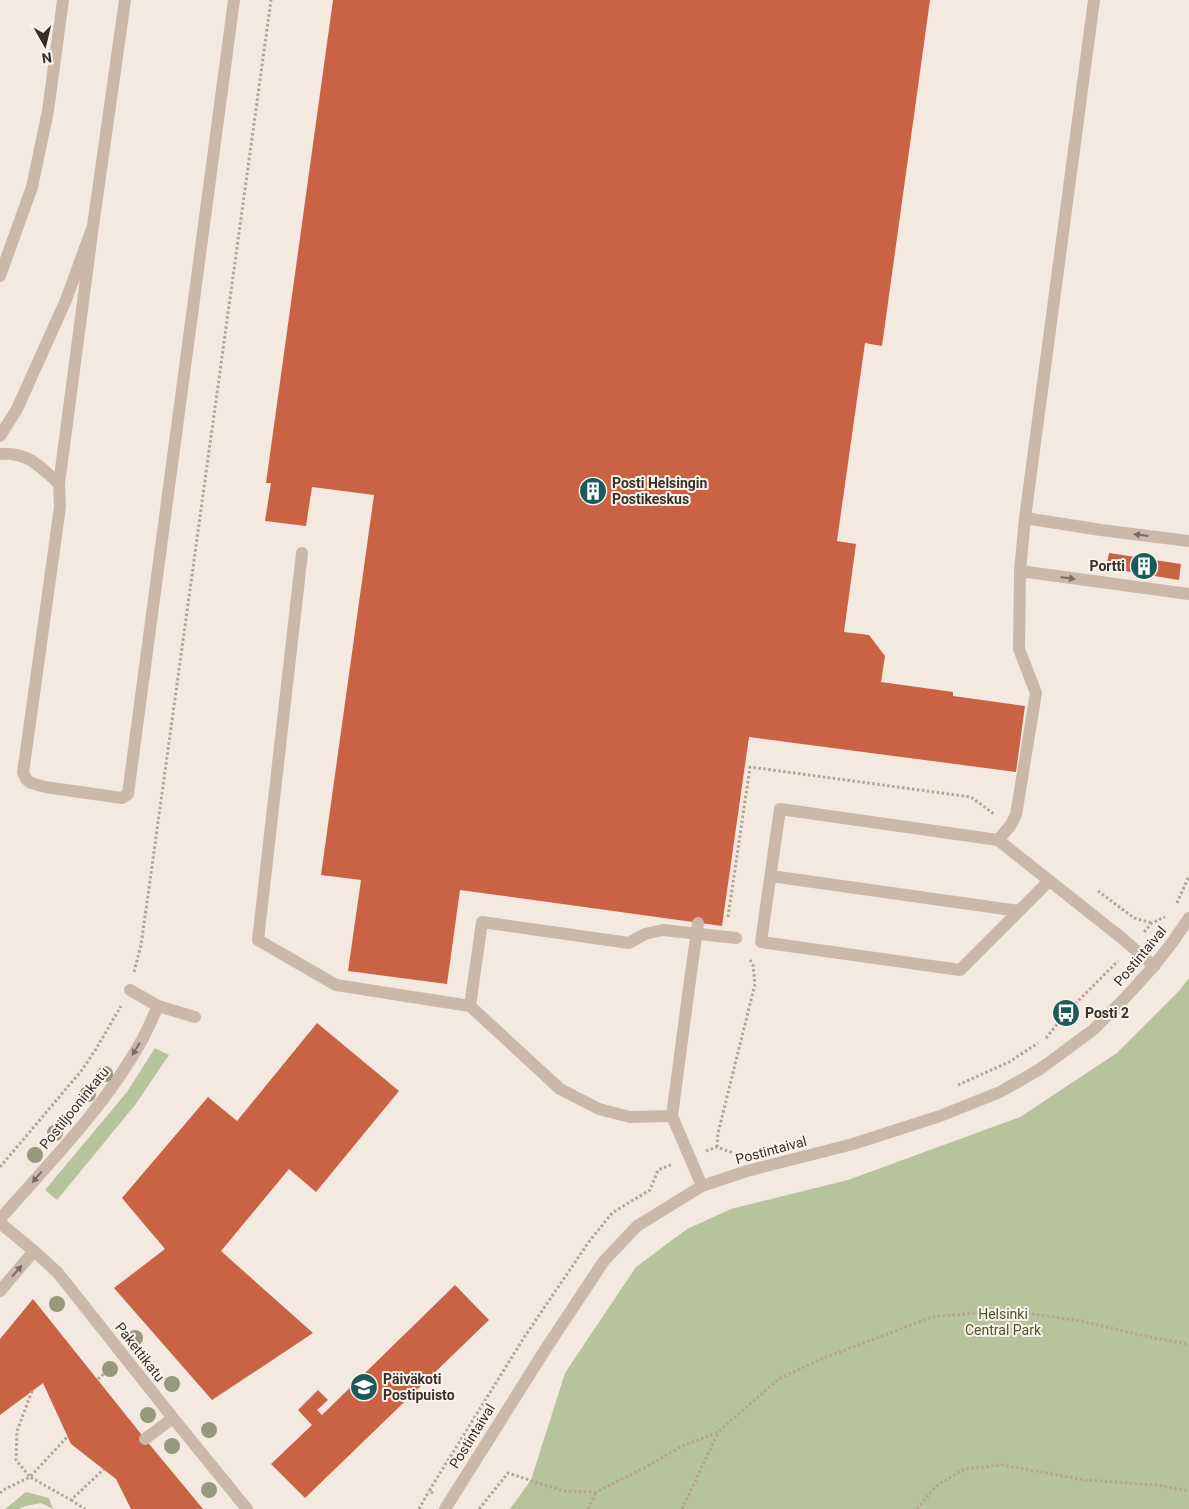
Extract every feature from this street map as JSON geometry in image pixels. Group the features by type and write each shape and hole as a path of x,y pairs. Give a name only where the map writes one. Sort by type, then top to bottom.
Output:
{"street":[{"path":"0,276 32,187 48,112 63,0"},
{"path":"125,0 93,226 59,484 60,507 23,773 31,783 45,787 122,798 128,794 234,0"},
{"path":"998,840 1010,826 1016,815 1036,693 1019,649 1020,571 1025,518 1094,0"},
{"path":"0,436 17,409 66,300 93,226"},
{"path":"0,454 17,455 34,461 59,484"},
{"path":"1025,518 1189,542"},
{"path":"302,553 258,940 336,984 470,1006 560,1089 599,1109 630,1117 672,1116"},
{"path":"1020,571 1189,594"},
{"path":"1049,881 960,970 762,942 780,809 998,840 1123,939 1154,966"},
{"path":"771,876 1019,911"},
{"name":"Postintaival","path":"445,1509 507,1409 604,1260 636,1226 702,1186 747,1171 853,1144 940,1116 1000,1092 1040,1069 1093,1030 1126,998 1154,966 1189,918"},
{"path":"470,1006 482,922 629,943 645,934 663,930 736,938"},
{"path":"698,923 672,1116 702,1186"},
{"path":"130,990 158,1006 195,1017"},
{"name":"Postiljooninkatu","path":"0,1219 89,1118 120,1076 142,1040 158,1006"},
{"name":"Pakettikatu","path":"0,1222 64,1280 247,1509"},
{"path":"0,1291 34,1251"},
{"path":"145,1439 173,1418"}],"path":[{"path":"0,1167 82,1070 96,1049 130,990 141,945 271,0"},
{"path":"479,1509 508,1473 563,1491 596,1492 646,1467 680,1446 718,1432 780,1378 824,1358 932,1317 1007,1310 1080,1321 1189,1344"},
{"path":"98,1379 105,1374"},
{"path":"32,1391 16,1431 16,1460 30,1477 85,1509"},
{"path":"682,1509 718,1432"},
{"path":"0,1493 30,1477 68,1436"},
{"path":"917,1509 936,1486 964,1469 1002,1465 1086,1480 1157,1485 1189,1491"},
{"path":"71,1500 104,1469"},
{"path":"419,1509 429,1491"},
{"path":"588,1509 596,1492"}],"green space":[{"name":"Helsinki Central Park","path":"1189,978 1189,1509 510,1509 531,1480 565,1373 636,1267 687,1229 731,1209 848,1180 1020,1117 1117,1053 1179,991"},
{"path":"155,1048 169,1055 135,1105 57,1200 45,1190 127,1092"},
{"path":"26,1492 49,1498 53,1509 41,1503 19,1509 5,1509"}],"building":[{"name":"Posti Helsingin Postikeskus","path":"333,0 930,0 882,346 865,343 837,541 856,544 844,632 869,635 885,656 881,682 953,692 953,696 1025,706 1016,772 749,737 722,926 460,890 447,984 348,971 361,880 321,875 374,495 312,487 306,526 265,521 271,483 266,483"},
{"name":"Portti","path":"1109,553 1181,564 1179,580 1106,568"},
{"path":"317,1023 399,1091 316,1192 289,1169 221,1251 313,1333 212,1400 114,1288 165,1249 122,1198 208,1097 237,1121"},
{"path":"455,1285 489,1320 305,1498 271,1464 312,1425 298,1410 318,1390 328,1400 317,1410 322,1415"},
{"path":"33,1299 203,1509 131,1509 116,1479 71,1444 43,1383 0,1415 0,1339"}],"place":[{"name":"Posti Helsingin Postikeskus","path":"593,491"},
{"name":"Portti","path":"1144,566"},
{"name":"Posti 2","path":"1066,1013"},
{"name":"Päiväkoti Postipuisto","path":"364,1387"}]}
